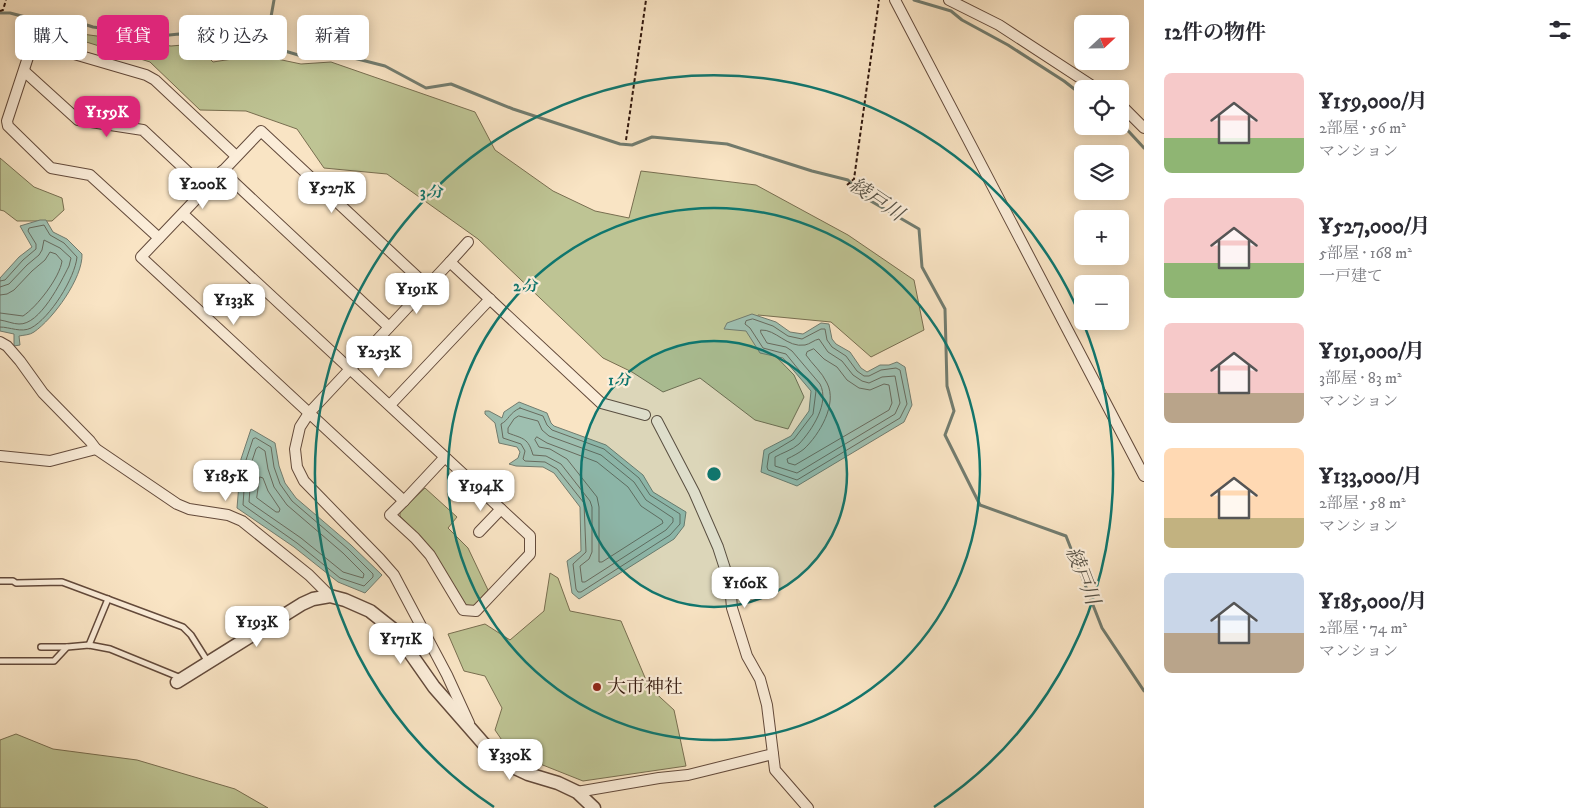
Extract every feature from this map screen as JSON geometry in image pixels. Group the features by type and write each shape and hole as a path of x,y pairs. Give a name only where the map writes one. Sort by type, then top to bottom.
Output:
{"street":[{"path":"895,0 1144,476"},
{"path":"949,0 963,3 1084,80"},
{"path":"159,238 90,175 51,168 11,130 7,121 34,42 146,75 155,80 236,156"},
{"path":"24,71 78,120 143,130 206,189"},
{"path":"1129,113 1144,128"},
{"path":"404,501 141,258 236,156 261,132 427,286"},
{"path":"222,171 389,327"},
{"path":"183,214 390,405 530,536 530,554 476,611 463,610 430,555 390,515 445,457"},
{"path":"468,242 309,413 300,427 295,448 297,467 304,481 394,575 447,676 472,730"},
{"path":"450,262 601,403 645,416"},
{"path":"390,405 490,299"},
{"path":"0,342 14,353 42,393 90,440 96,449 177,504 188,509 228,515 242,521 308,575 330,596"},
{"path":"658,421 694,492 718,547 730,584 732,608 747,656 760,679 767,705 775,770 808,808"},
{"path":"0,456 50,461 96,449"},
{"path":"479,532 501,509"},
{"path":"180,680 302,604 313,599 330,596 345,600 370,611 394,630 434,688 472,730 482,744 510,766 528,774 558,783 577,792 594,808"},
{"path":"577,792 688,775 773,754"}],"lane":[{"path":"0,581 13,581 16,583 62,582 183,627 191,635 208,662"},
{"path":"89,645 108,599"},
{"path":"41,647 89,645 110,649 180,680"},
{"path":"0,661 54,662 67,647"}],"path":[{"path":"0,11 3,10 6,0"},
{"path":"626,140 646,0"},
{"path":"847,185 854,179 879,0"}],"green space":[{"path":"87,35 97,36 97,45 87,42"},
{"path":"179,45 179,60 211,60 213,62 226,60 282,60 301,64 331,62 475,112 495,150 553,191 595,211 629,218 641,171 756,185 848,235 914,280 924,330 871,357 831,322 758,315 752,332 794,375 804,397 788,429 755,420 700,378 663,392 632,372 603,358 478,239 387,174 324,168 297,129 246,111 200,110 150,62 144,60 169,60 169,46"},
{"path":"0,158 34,187 62,198 64,210 52,221 17,221 0,210"},
{"path":"425,488 457,517 448,528 468,548 488,590 474,606 466,605 428,547 400,516 400,512"},
{"path":"550,573 558,578 570,611 621,621 649,687 674,710 686,766 583,781 510,752 495,730 502,708 485,676 464,671 448,634 485,624 510,640 544,611"},
{"path":"16,734 53,749 137,760 235,789 268,808 0,808 0,740"}],"water":[{"path":"46,220 53,232 67,239 82,254 81,264 66,297 50,318 34,332 19,336 20,345 14,346 14,334 0,331 0,278 19,257 32,247 20,226"},
{"path":"752,314 776,322 790,332 803,334 821,323 829,324 832,339 836,344 850,352 861,368 867,372 880,365 889,365 897,362 905,367 912,405 904,422 797,486 761,472 764,450 791,436 809,411 811,391 783,358 760,353 746,331 724,329 727,323"},
{"path":"519,402 547,413 554,426 606,445 643,475 653,492 686,512 684,526 674,539 579,599 572,593 567,561 581,551 580,507 554,473 543,467 509,464 518,458 520,452 517,447 499,443 495,423 485,414 485,411 489,411 502,418 504,412"},
{"path":"251,429 275,443 279,466 285,483 296,498 351,545 382,575 365,593 338,582 294,547 237,508 241,459"}],"waterway":[{"path":"271,15 274,0"},
{"path":"914,0 951,11 962,20 1008,45 1074,89"},
{"name":"綾戸川","path":"0,13 10,13 57,25 68,19 93,27 160,36 179,34 222,53 239,48 268,46 305,57 334,53 385,66 426,88 451,84 513,109 620,144 632,145 652,137 727,144 812,171 848,180 869,200 919,229 922,267 945,309 947,386 954,411 945,435 980,505 1066,536 1102,628 1144,691"},
{"path":"1129,132 1144,148"}],"place":[{"name":"大市神社","path":"597,687"}]}
